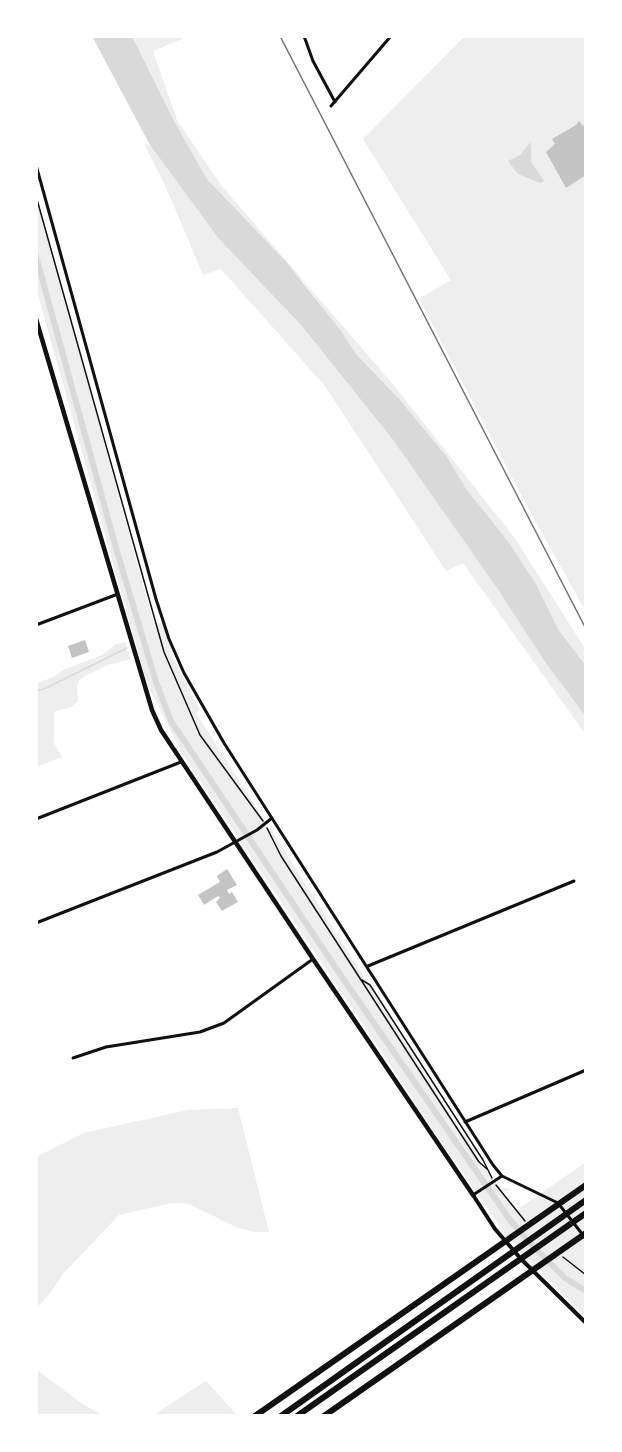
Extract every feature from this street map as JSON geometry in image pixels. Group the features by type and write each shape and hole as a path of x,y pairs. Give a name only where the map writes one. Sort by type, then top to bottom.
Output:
{"highway":[{"path":"255,1416 586,1185"},
{"path":"281,1416 586,1200"},
{"path":"297,1416 586,1213"},
{"path":"324,1416 586,1233"}],"main road":[{"path":"36,319 152,710 161,730 474,1195"}],"street":[{"path":"304,36 313,61 335,102"},
{"path":"331,106 391,36"},
{"path":"36,165 156,599 169,639 196,697 465,1122 502,1176 558,1203 586,1239"},
{"path":"36,625 118,594"},
{"path":"36,819 181,762"},
{"path":"36,923 217,852 236,843 272,818"},
{"path":"368,966 574,881"},
{"path":"73,1058 106,1047 200,1032 224,1023 313,959"},
{"path":"465,1122 586,1070"},
{"path":"502,1176 474,1195 495,1230 520,1259 586,1323"}],"path":[{"path":"268,831 281,856 359,977 479,1162 487,1169"},
{"path":"359,977 370,985 491,1176"}],"shaded area":[{"path":"92,36 132,36 174,121 207,179 287,263 357,355 401,401 447,457 467,490 510,544 537,586 558,629 586,666 586,717 545,662 499,591 393,440 301,325 219,239 150,145"},
{"path":"132,36 189,36 153,51 177,120 221,185 391,382 514,537 586,650 586,666 558,629 537,586 467,490 447,457 401,401 357,355 304,283 207,179 174,121"},
{"path":"465,36 586,36 586,620 582,613 585,610 528,508 419,299 451,280 363,139"},
{"path":"531,142 531,162 544,181 540,183 518,174 508,161 520,155"},
{"path":"144,144 150,145 219,239 301,325 393,440 499,591 545,662 586,717 586,735 463,563 446,571 325,386 221,269 203,275 165,185"},
{"path":"36,194 150,610 155,624 163,622 172,648 169,650 200,710 196,713 453,1119 498,1186 512,1190 503,1192 517,1210 586,1162 586,1318 507,1237 183,755 147,684 36,288"},
{"path":"125,642 130,659 108,665 83,677 77,687 78,701 71,707 54,712 54,743 62,757 36,767 36,684 63,670 102,655 116,644"},
{"path":"238,1108 269,1232 253,1232 236,1227 189,1204 171,1203 119,1215 63,1274 36,1309 36,1157 84,1133 188,1110"},
{"path":"36,1369 81,1403 104,1416 36,1416"},
{"path":"206,1381 238,1416 152,1416"}],"building":[{"path":"579,121 583,126 586,124 586,175 566,188 546,152 555,144 552,139"},
{"path":"85,640 89,652 72,658 68,646"},
{"path":"227,869 237,885 227,890 229,894 232,892 238,902 222,911 216,902 220,898 218,896 204,905 198,895 220,882 217,876"}],"waterway":[{"path":"36,256 116,548 156,682 171,721 344,980 510,1220 565,1278 586,1291"},
{"path":"36,691 127,648"}],"railway":[{"path":"280,36 586,629"}]}
